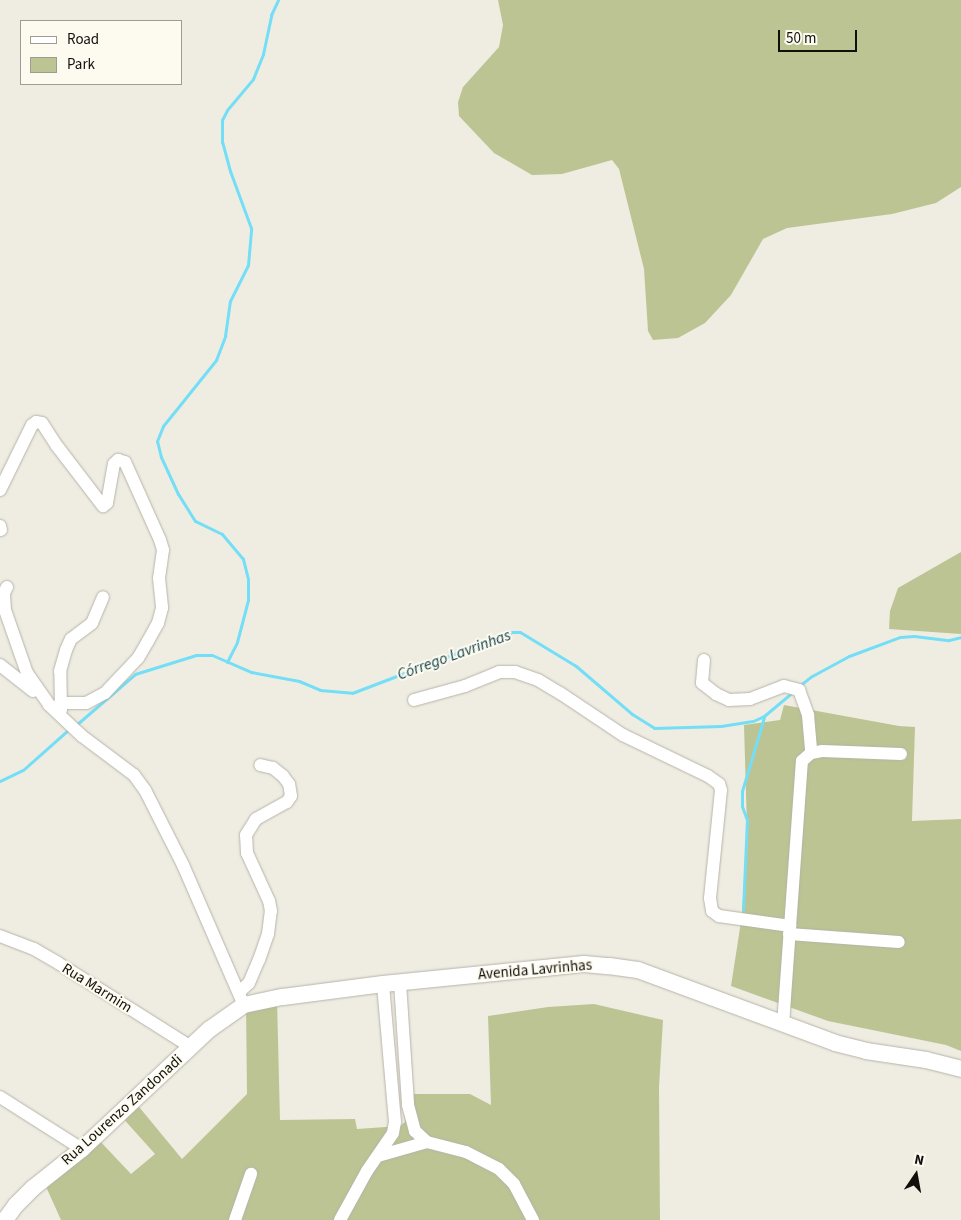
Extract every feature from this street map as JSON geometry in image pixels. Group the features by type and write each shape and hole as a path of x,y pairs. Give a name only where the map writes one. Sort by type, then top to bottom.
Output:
{"street":[{"path":"0,490 32,425 36,422 42,423 61,452 103,506 107,503 114,464 118,460 125,462 163,550 159,578 162,608 158,623 138,658 105,693 86,703 60,703"},
{"path":"7,587 4,593 5,610 20,657 39,694"},
{"path":"61,718 60,671 66,650 72,639 92,623 103,598"},
{"path":"704,660 702,683 716,694 729,700 750,699 784,686 800,693 808,720 811,753"},
{"path":"0,664 39,694 78,733 134,775 145,790 183,865 242,998"},
{"path":"414,700 465,686 499,672 515,672 538,680 622,735 708,776 719,784 721,790 710,898 712,911 719,916 790,930 899,942"},
{"path":"783,1025 802,761 811,753 835,750 901,754"},
{"path":"242,998 256,968 268,934 271,911 269,902 247,853 246,835 256,819 287,802 291,796 289,784 283,776 273,768 260,765"},
{"name":"Rua Marmim","path":"0,936 34,950 58,963 191,1047"},
{"name":"Avenida Lavrinhas","path":"242,998 284,997 383,984 584,964 609,966 638,970 783,1025 843,1045 926,1060 961,1069"},
{"path":"400,983 410,1120 415,1131 427,1142 466,1152 499,1169 514,1184 532,1220"},
{"path":"340,1220 393,1133 395,1122 383,984"},
{"name":"Rua Lourenzo Zandonadi","path":"5,1220 16,1205 33,1188 82,1149 242,998"},
{"path":"0,1097 82,1149"},
{"path":"378,1156 427,1142"},
{"path":"235,1220 251,1174"}],"green space":[{"path":"498,0 961,0 961,187 936,203 892,214 787,228 763,239 731,295 705,323 678,338 653,340 648,331 644,269 619,169 612,160 562,174 532,175 494,153 459,116 458,102 463,87 499,47 503,25"},
{"path":"961,552 961,634 889,629 890,611 898,588"},
{"path":"784,705 899,726 915,727 912,821 961,819 961,1051 946,1045 828,1021 731,986 742,915 747,828 744,725 780,720"},
{"path":"277,999 280,1120 355,1119 357,1129 400,1126 405,1122 403,1102 412,1094 470,1094 491,1105 488,1016 548,1007 594,1004 663,1020 659,1087 660,1220 61,1220 43,1180 97,1138 131,1174 155,1154 120,1115 135,1102 182,1159 247,1094 246,1003"}],"waterway":[{"path":"227,662 237,642 248,600 248,579 243,559 222,534 195,521 178,494 161,457 157,441 163,426 216,360 225,336 230,301 248,265 251,228 230,171 222,142 222,120 227,110 253,79 263,54 271,15 278,0"},
{"name":"Córrego Lavrinhas","path":"76,725 135,674 196,655 212,655 251,672 299,681 320,690 352,693 512,632 520,632 576,666 632,714 654,728 721,726 753,721 764,716 793,692"},
{"name":"Córrego Lavrinhas","path":"799,686 812,676 849,656 900,637 914,636 949,640 961,637"},
{"path":"743,910 747,820 742,806 742,791 764,717"},
{"name":"Córrego Lavrinhas","path":"0,781 23,770 69,729"}]}
